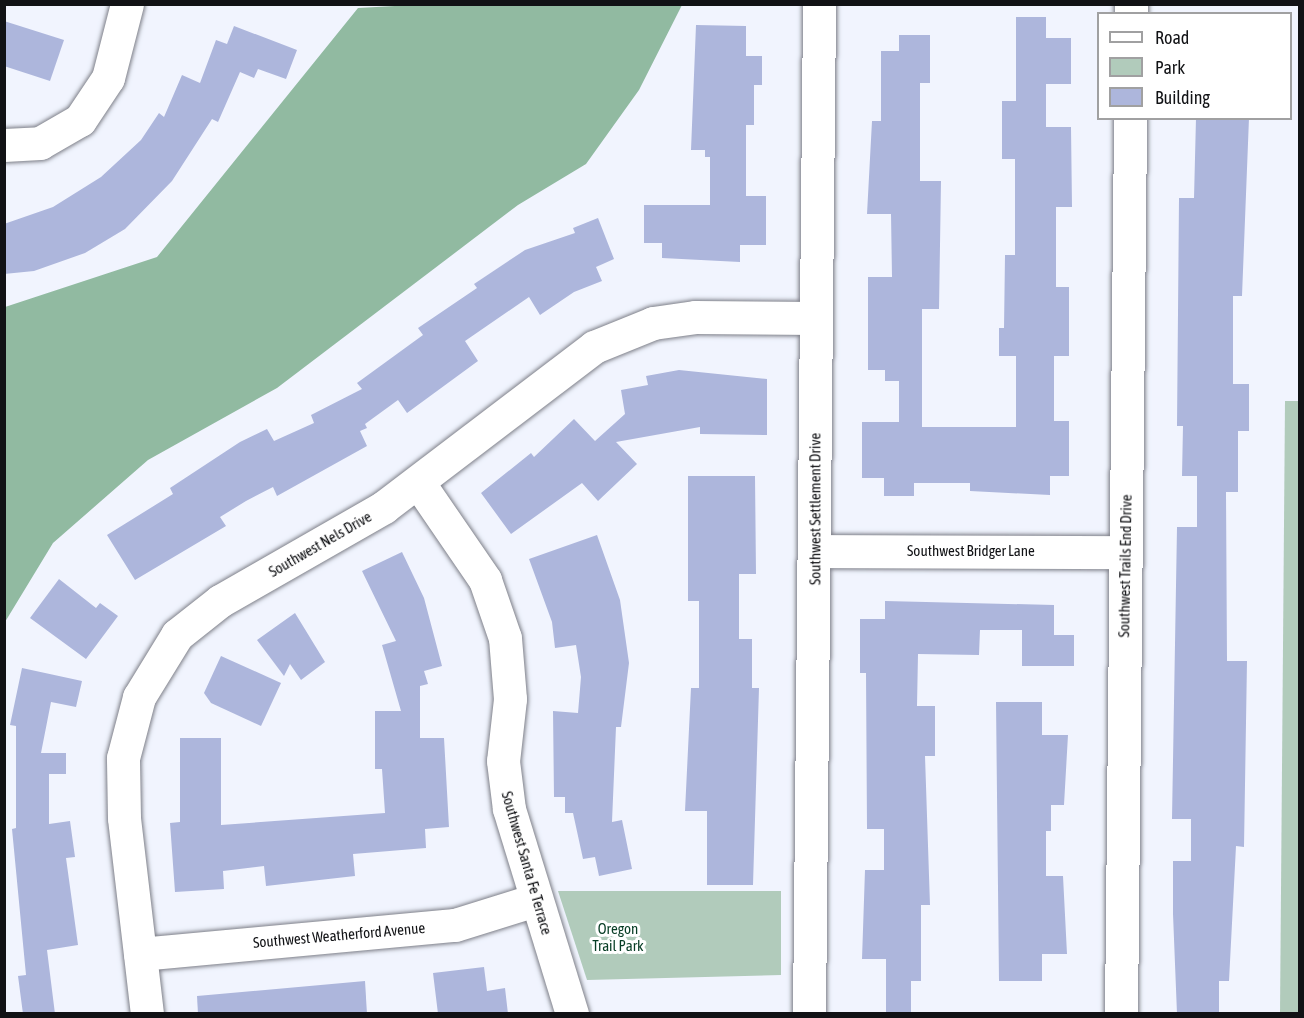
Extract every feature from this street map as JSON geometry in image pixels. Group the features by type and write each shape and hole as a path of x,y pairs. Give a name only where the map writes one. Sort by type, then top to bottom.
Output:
{"street":[{"path":"4,145 40,143 80,120 108,78 128,4"},
{"name":"Southwest Settlement Drive","path":"810,1014 816,551 815,318 819,4"},
{"name":"Southwest Trails End Drive","path":"1121,1014 1130,120"},
{"name":"Southwest Nels Drive","path":"147,1014 124,818 123,758 139,697 163,653 205,611 311,552 418,482 579,358 621,335 653,323 695,317 815,318"},
{"name":"Southwest Santa Fe Terrace","path":"418,482 485,580 505,638 510,699 505,787 535,900 572,1014"},
{"name":"Southwest Bridger Lane","path":"816,551 1125,552"},
{"name":"Southwest Weatherford Avenue","path":"140,954 455,925 535,900"}],"green space":[{"path":"431,4 682,5 639,90 586,164 518,205 277,388 148,460 53,543 5,622 5,307 157,257 358,8"},
{"path":"1285,401 1300,401 1299,1014 1280,1013"},
{"name":"Oregon Trail Park","path":"558,891 781,891 781,975 587,980"}],"building":[{"path":"1016,17 1046,17 1046,38 1071,38 1071,84 1046,84 1046,127 1071,127 1072,207 1056,207 1056,287 1069,287 1069,356 1054,356 1054,421 1069,421 1069,476 1050,476 1050,495 970,491 970,483 914,483 914,496 884,496 884,478 862,478 862,422 899,422 899,381 885,381 885,370 868,370 868,277 892,277 891,214 867,214 872,121 881,121 881,51 899,51 899,35 930,35 930,83 920,83 920,181 941,181 939,309 922,309 922,427 1016,427 1016,356 999,356 999,328 1004,328 1005,255 1015,255 1015,159 1002,159 1002,101 1016,101"},
{"path":"4,21 64,40 50,81 4,66"},
{"path":"696,25 746,26 746,56 762,56 762,85 754,85 754,125 746,125 746,196 766,196 766,245 740,245 740,262 662,258 662,243 644,243 644,205 710,205 710,157 705,157 705,150 691,150"},
{"path":"234,26 297,50 286,79 258,69 254,78 240,72 218,122 212,119 172,181 125,229 85,253 34,271 4,274 4,224 53,207 101,177 141,140 159,113 164,117 182,75 200,83 216,40 227,44"},
{"path":"1196,120 1249,120 1242,296 1233,296 1233,384 1249,384 1249,431 1238,431 1238,492 1226,492 1227,661 1247,661 1244,847 1236,846 1229,981 1219,981 1219,1014 1177,1014 1173,914 1173,861 1191,861 1191,819 1172,819 1177,527 1197,527 1197,476 1182,476 1183,426 1177,426 1179,198 1194,198"},
{"path":"598,218 614,259 596,267 602,281 574,292 540,315 529,297 465,341 478,361 407,413 398,400 365,424 367,428 360,431 367,446 277,496 273,487 246,501 220,517 226,526 135,580 107,535 173,494 170,488 240,442 267,429 274,441 314,423 311,415 362,389 357,383 423,335 418,328 477,288 474,284 525,250 575,233 573,228"},
{"path":"679,370 767,379 767,435 700,434 700,427 616,442 637,464 598,501 582,483 511,534 481,493 531,453 534,457 574,419 595,441 625,414 621,390 648,385 646,376"},
{"path":"688,476 755,476 756,574 739,574 739,639 752,639 752,688 759,688 753,885 707,885 707,811 685,811 691,688 699,688 699,601 688,601"},
{"path":"597,535 620,600 629,663 621,727 616,727 612,822 622,820 632,869 599,876 595,857 583,859 573,813 565,813 565,797 554,797 553,711 578,713 581,677 576,645 555,648 552,622 529,559"},
{"path":"402,552 424,598 442,666 424,671 428,684 420,686 420,738 444,738 449,827 425,829 426,848 353,854 355,876 266,886 264,866 223,871 224,889 175,892 170,823 180,822 180,738 221,738 221,825 385,813 382,769 375,769 375,711 401,711 382,645 396,641 362,571"},
{"path":"59,579 96,608 100,603 118,616 86,659 30,618"},
{"path":"885,601 1054,605 1054,635 1074,635 1074,666 1022,666 1022,630 980,630 979,655 918,654 917,706 935,706 935,756 925,756 930,905 921,905 921,981 911,981 911,1014 886,1014 886,959 862,959 865,870 884,870 884,829 867,829 866,673 860,673 860,619 885,619"},
{"path":"295,613 325,662 301,680 290,664 284,676 257,640"},
{"path":"221,656 281,683 261,726 211,703 204,693"},
{"path":"22,668 82,681 76,707 51,702 41,753 66,753 66,774 49,774 49,824 70,821 75,857 66,858 78,945 47,950 55,1014 23,1014 18,976 26,975 12,829 16,828 16,726 10,725"},
{"path":"996,702 1042,702 1042,735 1068,735 1064,805 1051,805 1051,831 1046,831 1046,876 1063,876 1067,954 1042,954 1042,981 999,981"},
{"path":"484,967 487,991 505,988 508,1014 438,1014 433,973"},
{"path":"365,981 367,1014 198,1014 197,996"}]}
